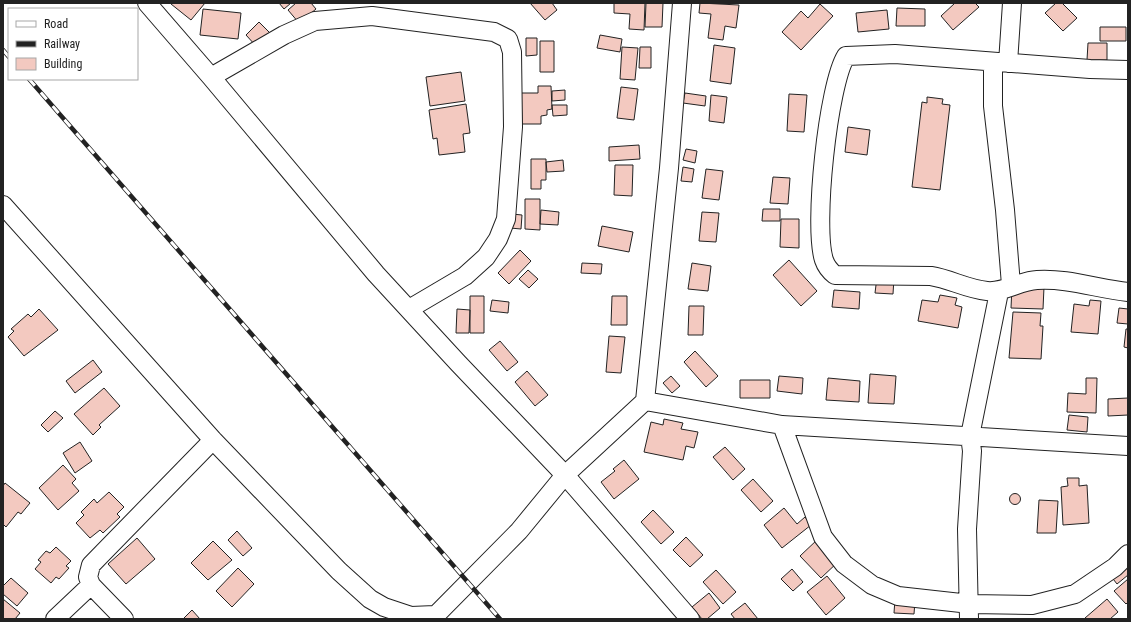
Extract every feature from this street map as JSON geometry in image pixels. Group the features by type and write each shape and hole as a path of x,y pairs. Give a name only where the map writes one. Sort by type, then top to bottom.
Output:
{"street":[{"path":"147,3 376,274 566,475 690,619"},
{"path":"3,205 213,440 339,571 370,599 384,607 411,616 434,618 519,531 566,475 645,401 669,168 682,3"},
{"path":"970,612 967,529 972,451 970,436 1005,289 1006,210 993,106 1012,3"},
{"path":"211,77 284,35 315,21 372,16 494,32 508,39 512,52 513,127 506,219 498,239 486,257 465,276 409,309"},
{"path":"1128,70 1090,69 894,54 846,56 840,66 835,84 822,175 821,237 824,260 830,271 835,275 931,276 946,278 972,288 1005,289 1036,280 1051,280 1128,292"},
{"path":"645,401 782,425 1128,446"},
{"path":"782,425 823,537 844,564 872,585 898,596 970,612 1032,605 1075,594 1115,567 1128,554"},
{"path":"124,619 91,585 88,577 91,565 213,440"},
{"path":"55,619 91,585"}],"building":[{"path":"205,3 191,20 171,4"},
{"path":"279,3 291,3 284,9"},
{"path":"296,3 311,3 316,9 299,23 288,10"},
{"path":"530,3 552,3 557,10 545,20"},
{"path":"614,3 645,3 644,30 629,29 630,14 614,13"},
{"path":"646,3 663,3 662,27 645,27"},
{"path":"700,3 739,5 736,28 725,26 723,40 708,38 711,14 699,13"},
{"path":"955,3 975,3 979,7 953,30 941,16"},
{"path":"1056,3 1062,3 1077,18 1063,31 1045,13"},
{"path":"820,4 833,16 801,50 782,32 801,11 808,18"},
{"path":"897,8 925,9 925,26 896,26"},
{"path":"203,9 241,13 238,39 200,35"},
{"path":"887,10 889,29 858,32 856,13"},
{"path":"259,22 270,33 256,46 246,35"},
{"path":"1100,27 1126,27 1126,41 1100,41"},
{"path":"600,35 622,39 620,52 597,48"},
{"path":"526,38 537,38 537,55 526,56"},
{"path":"540,41 554,41 554,72 540,72"},
{"path":"1088,43 1107,43 1107,60 1087,60"},
{"path":"714,45 735,48 731,84 710,81"},
{"path":"622,47 638,48 635,80 620,79"},
{"path":"640,47 651,47 651,68 639,68"},
{"path":"461,72 465,101 430,106 426,77"},
{"path":"538,86 551,86 552,109 547,110 547,115 541,116 541,124 522,124 521,93 538,93"},
{"path":"621,87 638,89 634,120 617,118"},
{"path":"565,90 565,100 552,101 552,91"},
{"path":"685,93 706,96 705,106 683,103"},
{"path":"789,94 807,95 804,132 787,131"},
{"path":"711,95 727,97 724,123 709,121"},
{"path":"927,97 943,99 942,104 950,105 940,190 912,187 922,102 927,103"},
{"path":"466,104 470,133 463,134 465,152 439,155 437,138 433,139 429,110"},
{"path":"552,105 567,105 567,115 553,116"},
{"path":"848,127 870,130 867,155 845,152"},
{"path":"639,145 640,159 609,161 609,147"},
{"path":"686,149 697,151 695,163 683,160"},
{"path":"531,159 546,159 546,180 541,180 541,189 531,189"},
{"path":"563,160 564,171 547,172 546,162"},
{"path":"615,165 633,165 632,196 614,195"},
{"path":"683,167 694,169 692,182 681,181"},
{"path":"706,169 723,171 719,200 702,198"},
{"path":"773,177 790,178 788,204 770,203"},
{"path":"525,199 540,199 540,230 525,229"},
{"path":"763,209 780,209 780,221 762,221"},
{"path":"541,210 559,212 558,225 540,224"},
{"path":"702,212 719,213 716,242 699,241"},
{"path":"512,214 522,215 521,229 510,228"},
{"path":"781,219 799,219 799,248 780,247"},
{"path":"602,226 633,232 629,252 598,246"},
{"path":"520,250 531,261 509,284 498,273"},
{"path":"789,260 817,291 801,306 773,275"},
{"path":"582,263 602,264 601,274 581,273"},
{"path":"692,263 711,266 708,291 688,289"},
{"path":"528,270 538,279 529,288 519,279"},
{"path":"877,277 894,278 893,294 875,293"},
{"path":"1012,286 1044,287 1043,309 1011,308"},
{"path":"834,290 860,292 859,309 832,307"},
{"path":"940,295 957,298 955,305 962,307 958,328 918,321 922,300 938,302"},
{"path":"470,296 484,296 484,333 470,333"},
{"path":"612,296 627,296 627,325 611,325"},
{"path":"492,300 509,302 508,313 490,311"},
{"path":"1090,300 1101,301 1098,334 1071,332 1074,304 1089,306"},
{"path":"689,306 704,306 703,335 688,335"},
{"path":"1119,308 1128,309 1128,324 1117,323"},
{"path":"39,309 58,330 24,356 8,337 14,331 11,329 28,314 31,317"},
{"path":"457,309 470,310 469,333 456,333"},
{"path":"1013,312 1041,313 1040,326 1043,326 1041,359 1009,358"},
{"path":"1126,329 1128,329 1128,348 1124,347"},
{"path":"609,336 625,337 621,373 606,372"},
{"path":"500,341 518,362 507,371 489,350"},
{"path":"695,351 718,376 706,387 684,362"},
{"path":"93,360 102,372 75,393 66,381"},
{"path":"527,371 548,395 535,406 515,382"},
{"path":"870,374 896,376 894,404 868,403"},
{"path":"671,376 680,386 672,393 663,383"},
{"path":"779,376 803,378 802,394 777,391"},
{"path":"828,378 860,381 859,402 826,400"},
{"path":"1086,378 1097,378 1096,413 1067,412 1068,393 1086,394"},
{"path":"740,380 770,380 770,398 740,398"},
{"path":"104,388 120,406 99,425 101,427 93,435 74,414"},
{"path":"1128,398 1128,415 1108,416 1108,399"},
{"path":"55,411 63,418 48,432 41,425"},
{"path":"1069,415 1088,417 1087,432 1067,430"},
{"path":"664,419 683,423 681,429 698,432 694,448 686,446 683,460 644,452 651,422 663,425"},
{"path":"80,442 92,461 75,473 63,453"},
{"path":"725,447 745,469 733,480 713,457"},
{"path":"624,460 639,479 614,499 601,482 615,471 613,469"},
{"path":"63,465 76,479 72,483 79,491 58,510 39,488"},
{"path":"1067,478 1079,478 1079,486 1087,485 1089,523 1063,525 1061,487 1068,486"},
{"path":"753,479 773,501 761,512 741,490"},
{"path":"5,483 30,503 21,514 18,512 6,527 3,524 3,486"},
{"path":"109,492 124,507 117,514 120,517 103,533 100,530 90,538 76,523 84,515 81,512 94,499 97,503"},
{"path":"1015,493 1019,495 1021,499 1019,503 1015,505 1011,503 1009,499 1011,495"},
{"path":"1039,500 1058,501 1056,533 1037,533"},
{"path":"784,508 797,524 805,517 811,525 782,548 764,525"},
{"path":"653,510 674,532 661,544 641,522"},
{"path":"237,531 252,548 243,556 228,540"},
{"path":"686,537 703,555 690,567 673,550"},
{"path":"137,538 155,559 126,584 108,564"},
{"path":"818,539 839,561 821,578 800,556"},
{"path":"213,541 232,560 208,580 191,563"},
{"path":"56,547 71,561 66,566 69,568 59,579 56,577 51,583 35,569 41,562 38,560 46,551 50,553"},
{"path":"1128,566 1128,575 1117,584 1110,575"},
{"path":"238,568 254,584 232,607 216,591"},
{"path":"792,569 803,582 793,591 781,579"},
{"path":"716,570 736,592 723,604 703,582"},
{"path":"827,576 845,598 826,615 807,592"},
{"path":"11,578 28,593 17,606 3,594 3,586"},
{"path":"1128,579 1128,602 1126,604 1114,591"},
{"path":"709,593 720,608 707,619 702,619 692,607"},
{"path":"3,599 20,613 15,619 3,619"},
{"path":"895,599 915,601 914,614 894,613"},
{"path":"1107,599 1118,612 1110,619 1085,618"},
{"path":"745,603 758,619 735,619 731,614"},
{"path":"192,610 200,619 183,619"}],"railway":[{"path":"3,50 8,56"},
{"path":"30,80 500,619"}]}
